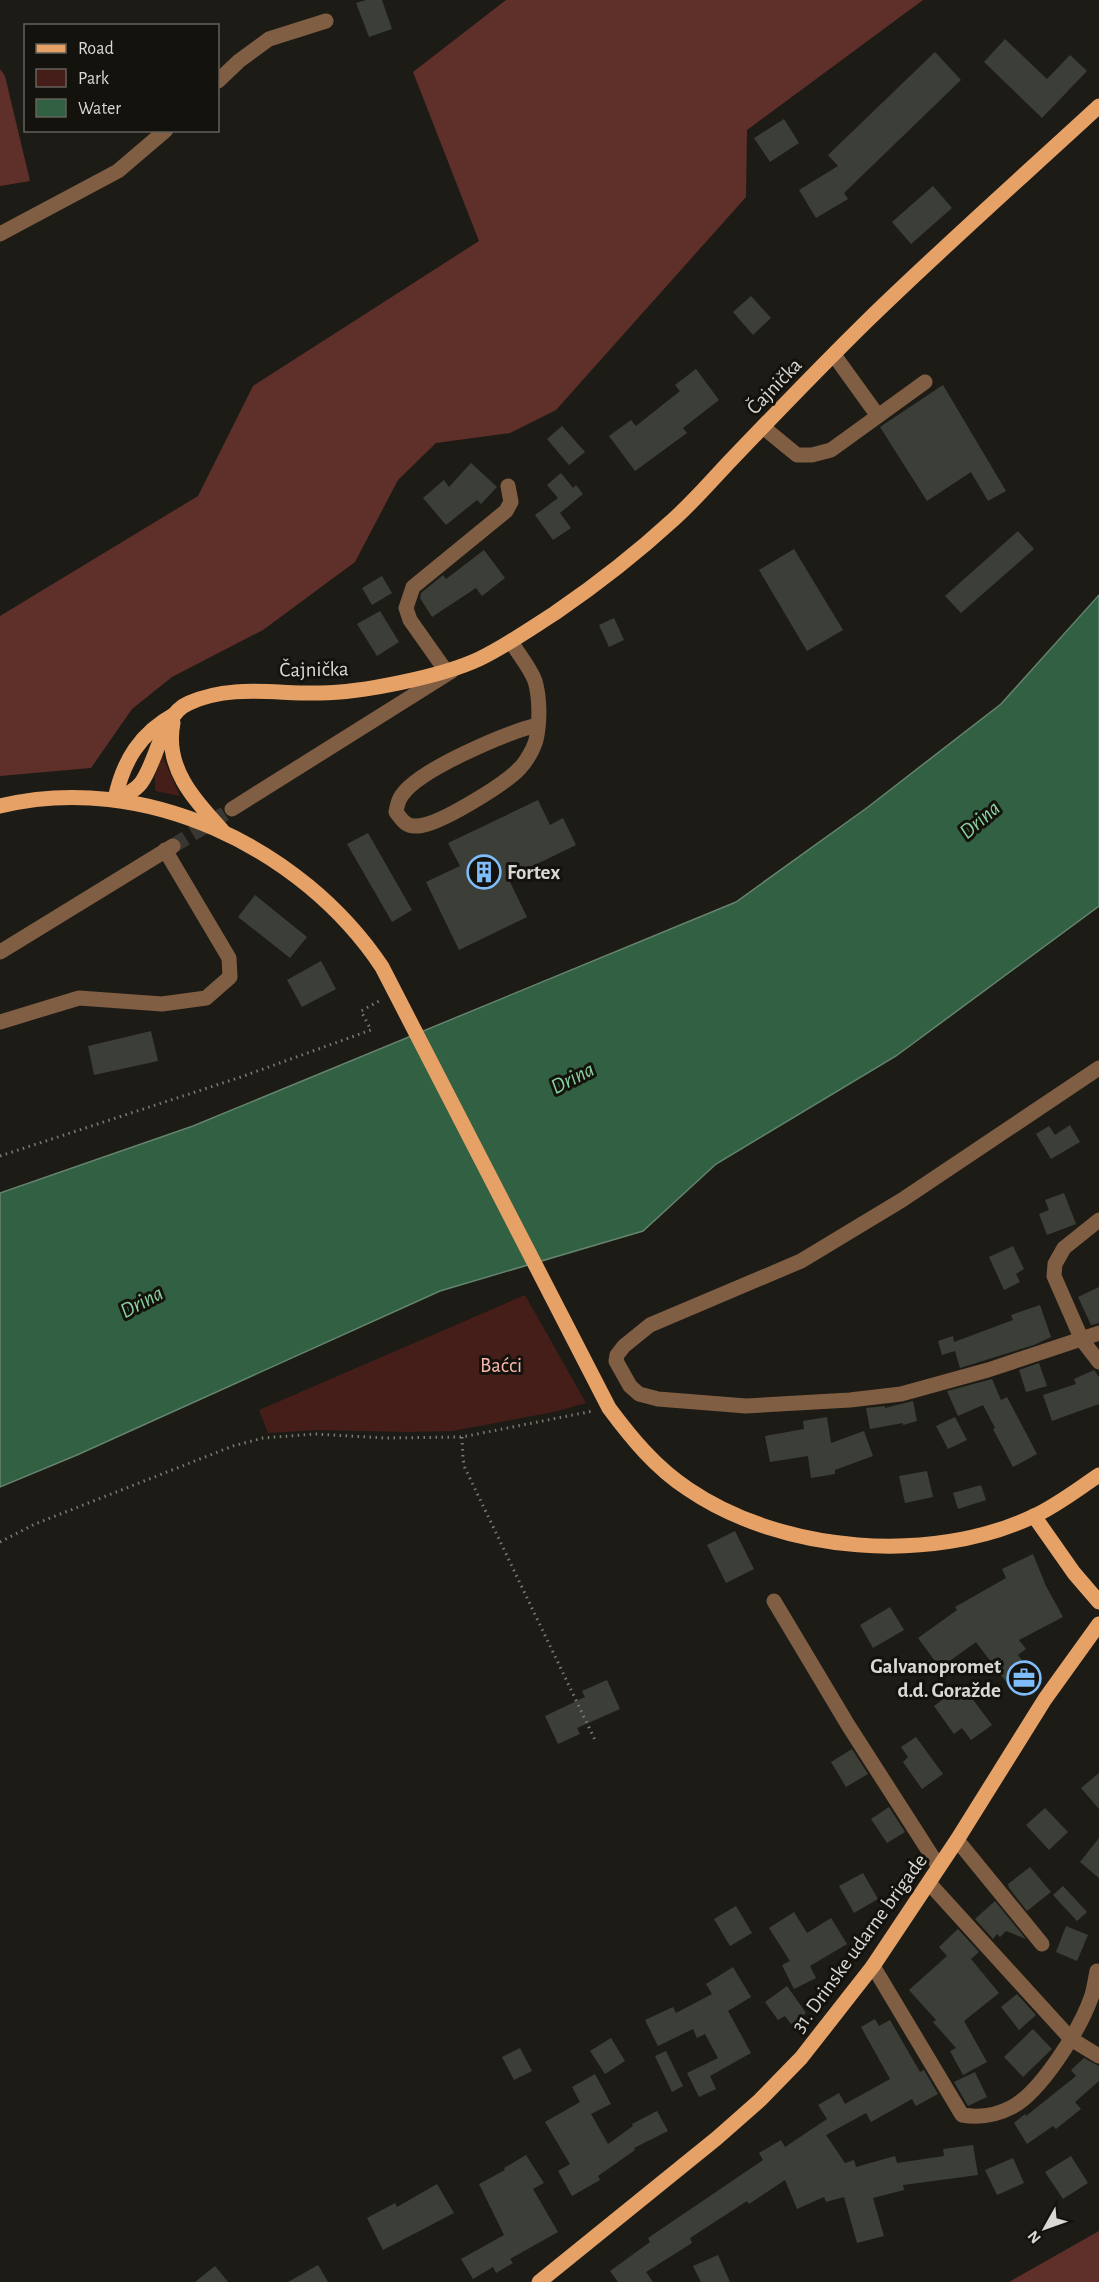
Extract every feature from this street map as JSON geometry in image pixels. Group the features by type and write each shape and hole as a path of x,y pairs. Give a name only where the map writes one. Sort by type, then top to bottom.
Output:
{"main road":[{"name":"Čajnička","path":"115,799 130,793 140,784 149,770 159,743 175,714 183,705 206,696 258,690 321,693 354,690 452,669 480,658 511,641 609,574 674,519 868,320 1099,106"},
{"name":"Čajnička","path":"115,799 120,777 137,745 159,723 175,714"},
{"path":"175,714 171,744 176,767 185,786 199,805 226,834"},
{"path":"0,806 52,798 115,799 154,808 226,834 264,853 303,880 332,905 369,947 396,992 609,1408 640,1448 687,1489 742,1518 798,1536 882,1546 953,1542 977,1536 1034,1516 1099,1475"},
{"path":"1034,1516 1074,1573 1099,1602"},
{"name":"31. Drinske udarne brigade","path":"539,2282 760,2100 801,2058 873,1966 957,1840 1045,1698 1099,1624"}],"street":[{"path":"219,80 239,61 269,39 326,21"},
{"path":"0,234 118,171 164,132"},
{"path":"834,355 878,416"},
{"path":"763,427 797,454 812,456 831,450 925,382"},
{"path":"452,669 410,620 406,608 413,587 506,511 511,502 508,486"},
{"path":"511,641 535,681 538,714 536,742 520,768 500,785 430,825 415,827 404,823 396,812 403,793 419,779 505,736 537,725"},
{"name":"Čajnička","path":"232,809 452,669"},
{"path":"0,952 169,848 229,958 230,977 206,998 162,1004 79,998 0,1022"},
{"path":"1099,1068 902,1200 801,1260 650,1325 624,1346 617,1355 616,1362 630,1386 639,1394 658,1399 746,1406 850,1400 901,1394 988,1370 1099,1333"},
{"path":"1099,1220 1064,1248 1055,1264 1054,1276 1082,1340 1099,1362"},
{"path":"774,1601 848,1725 939,1867"},
{"path":"957,1840 1041,1944"},
{"path":"929,1883 1071,2039 1099,2056"},
{"path":"873,1966 962,2115 992,2115 1014,2107 1036,2088 1071,2039 1091,1999 1097,1971"}],"path":[{"path":"0,1156 241,1077 371,1030 361,1011 396,992"},
{"path":"0,1542 35,1524 233,1446 263,1438 315,1434 385,1438 462,1437 609,1408"},
{"path":"462,1437 462,1459 465,1468 595,1740"}],"green space":[{"path":"162,755 180,796 155,791 155,777"},
{"name":"Baćci","path":"525,1295 586,1403 554,1412 452,1431 318,1430 268,1433 259,1410"}],"shaded area":[{"path":"506,0 923,0 747,130 746,197 556,410 510,433 436,443 398,480 355,562 263,630 172,677 132,709 91,768 0,776 0,616 198,496 253,386 479,241 413,72"},
{"path":"0,69 5,76 30,181 0,186"},
{"path":"1099,2231 1099,2282 1009,2282"}],"water":[{"name":"Drina","path":"1099,595 1099,906 896,1056 716,1164 643,1231 440,1291 77,1455 0,1487 0,1193 193,1126 736,902 868,807 1001,704"}],"building":[{"path":"366,0 382,0 392,29 369,37 356,3"},
{"path":"1005,39 1047,79 1070,55 1087,71 1042,118 984,62"},
{"path":"935,52 961,80 844,193 848,199 816,218 799,190 838,166 828,155"},
{"path":"784,119 799,143 770,162 754,138"},
{"path":"933,186 952,208 911,244 892,222"},
{"path":"751,296 771,318 753,335 733,312"},
{"path":"696,369 719,400 683,428 687,433 635,471 609,436 631,420 636,426 680,391 675,385"},
{"path":"943,385 1006,491 988,501 971,472 927,501 880,427"},
{"path":"562,426 585,452 569,465 547,439"},
{"path":"471,463 497,487 481,504 477,500 446,525 423,498 444,480 449,487"},
{"path":"561,473 573,488 576,485 583,494 560,513 571,528 553,540 535,515 558,498 547,485"},
{"path":"1018,531 1034,549 961,613 945,596"},
{"path":"794,549 843,630 807,651 759,570"},
{"path":"484,550 505,578 482,596 476,588 432,617 420,598 421,593 443,575 446,579"},
{"path":"382,576 392,593 372,605 362,588"},
{"path":"380,611 399,642 377,656 357,624"},
{"path":"614,618 624,640 609,647 599,625"},
{"name":"Fortex","path":"538,800 550,825 563,818 576,845 508,878 527,917 459,950 426,882 460,866 448,843"},
{"path":"368,833 412,910 392,922 347,844"},
{"path":"255,895 307,937 290,958 238,917"},
{"path":"321,961 336,989 302,1007 287,980"},
{"path":"151,1031 158,1061 94,1075 88,1046"},
{"path":"1070,1125 1080,1142 1051,1159 1036,1134 1049,1126 1055,1135"},
{"path":"1064,1193 1076,1224 1047,1235 1039,1214 1049,1210 1045,1200"},
{"path":"1013,1246 1024,1269 1016,1274 1020,1282 1004,1290 989,1257"},
{"path":"1099,1287 1099,1323 1091,1325 1078,1297"},
{"path":"1040,1305 1051,1337 1034,1345 960,1368 955,1351 942,1355 938,1341 953,1336 954,1342 1013,1320 1011,1315"},
{"path":"1039,1363 1047,1386 1026,1392 1019,1370"},
{"path":"1094,1370 1099,1377 1099,1404 1052,1421 1043,1395 1076,1384 1074,1379"},
{"path":"992,1379 1001,1400 1007,1397 1037,1454 1013,1467 983,1405 958,1416 947,1391"},
{"path":"913,1401 917,1421 870,1429 866,1408 885,1406 885,1408"},
{"path":"827,1417 831,1443 864,1431 873,1456 835,1470 835,1474 811,1478 808,1456 770,1462 765,1436 804,1429 803,1421"},
{"path":"955,1417 967,1440 948,1449 936,1426"},
{"path":"927,1471 933,1497 905,1503 899,1476"},
{"path":"981,1485 986,1500 958,1509 953,1493"},
{"path":"735,1531 754,1569 726,1583 707,1545"},
{"path":"1033,1554 1046,1586 1063,1617 1019,1640 1026,1649 1018,1655 1031,1672 1010,1687 976,1642 940,1668 918,1638 957,1610 955,1607 1006,1578 1002,1569"},
{"path":"890,1607 904,1630 873,1648 860,1625"},
{"path":"607,1680 620,1709 577,1728 580,1734 558,1744 545,1716 585,1697 582,1691"},
{"path":"962,1685 992,1725 971,1740 962,1728 954,1734 934,1706"},
{"path":"916,1737 943,1774 922,1789 903,1762 908,1757 901,1747"},
{"path":"852,1749 868,1774 846,1787 831,1762"},
{"path":"1099,1773 1099,1809 1081,1788"},
{"path":"889,1807 905,1832 887,1843 871,1819"},
{"path":"1045,1808 1068,1832 1049,1850 1026,1825"},
{"path":"1099,1838 1099,1878 1080,1862"},
{"path":"1030,1867 1051,1892 1027,1911 1008,1884"},
{"path":"863,1873 878,1899 854,1913 839,1886"},
{"path":"1063,1886 1087,1912 1077,1921 1053,1895"},
{"path":"995,1901 1026,1939 1006,1931 1000,1937 997,1934 993,1939 975,1919"},
{"path":"736,1906 752,1933 730,1946 714,1919"},
{"path":"794,1912 807,1933 831,1918 847,1944 810,1966 816,1978 794,1989 782,1965 790,1961 769,1928"},
{"path":"1066,1926 1088,1935 1077,1961 1056,1952"},
{"path":"958,1929 979,1952 971,1959 999,1993 964,2021 987,2062 963,2075 950,2051 956,2048 933,2022 936,2020 909,1990 947,1956 939,1947"},
{"path":"733,1967 751,1997 728,2011 751,2053 710,2076 716,2089 699,2097 687,2073 718,2058 705,2034 697,2038 693,2029 658,2046 645,2020 673,2007 676,2013 712,1994 706,1984"},
{"path":"787,1986 806,2013 791,2024 785,2016 778,2020 765,2002"},
{"path":"1017,1994 1036,2015 1019,2030 1001,2007"},
{"path":"875,2019 879,2026 890,2020 920,2072 924,2070 938,2094 916,2106 912,2099 871,2122 866,2113 826,2135 845,2163 854,2160 856,2167 895,2156 897,2163 944,2156 943,2149 973,2145 978,2175 903,2185 904,2190 873,2198 884,2236 857,2243 844,2197 826,2202 824,2197 797,2209 785,2180 749,2204 747,2201 690,2238 692,2243 646,2272 653,2282 618,2282 610,2271 650,2242 648,2238 763,2160 759,2153 781,2140 785,2147 827,2119 818,2105 839,2093 845,2104 890,2079 861,2027"},
{"path":"1033,2029 1052,2049 1023,2077 1004,2057"},
{"path":"611,2038 625,2061 605,2074 590,2051"},
{"path":"520,2048 532,2071 514,2080 502,2057"},
{"path":"666,2051 683,2086 672,2092 655,2056"},
{"path":"1084,2058 1099,2066 1099,2081 1075,2102 1081,2109 1056,2129 1053,2126 1027,2144 1014,2123 1076,2076 1071,2070"},
{"path":"975,2072 987,2097 968,2106 954,2082"},
{"path":"595,2074 611,2104 591,2114 608,2144 633,2126 632,2124 657,2111 668,2131 634,2148 635,2150 598,2176 600,2180 572,2196 558,2171 570,2164 545,2122 580,2102 572,2087"},
{"path":"526,2155 544,2183 533,2189 558,2232 510,2259 513,2263 496,2273 493,2267 473,2279 461,2259 504,2235 479,2184"},
{"path":"1071,2156 1088,2183 1063,2199 1045,2172"},
{"path":"1013,2158 1024,2183 997,2195 985,2170"},
{"path":"437,2184 454,2213 383,2250 367,2218 395,2203 397,2207"},
{"path":"718,2255 730,2282 701,2282 693,2266"},
{"path":"318,2265 328,2282 288,2282"},
{"path":"215,2266 228,2282 195,2282"}],"tunnel":[{"path":"173,846 232,809"}],"place":[{"name":"Fortex","path":"484,872"},
{"name":"Galvanopromet d.d. Goražde","path":"1024,1678"}]}
